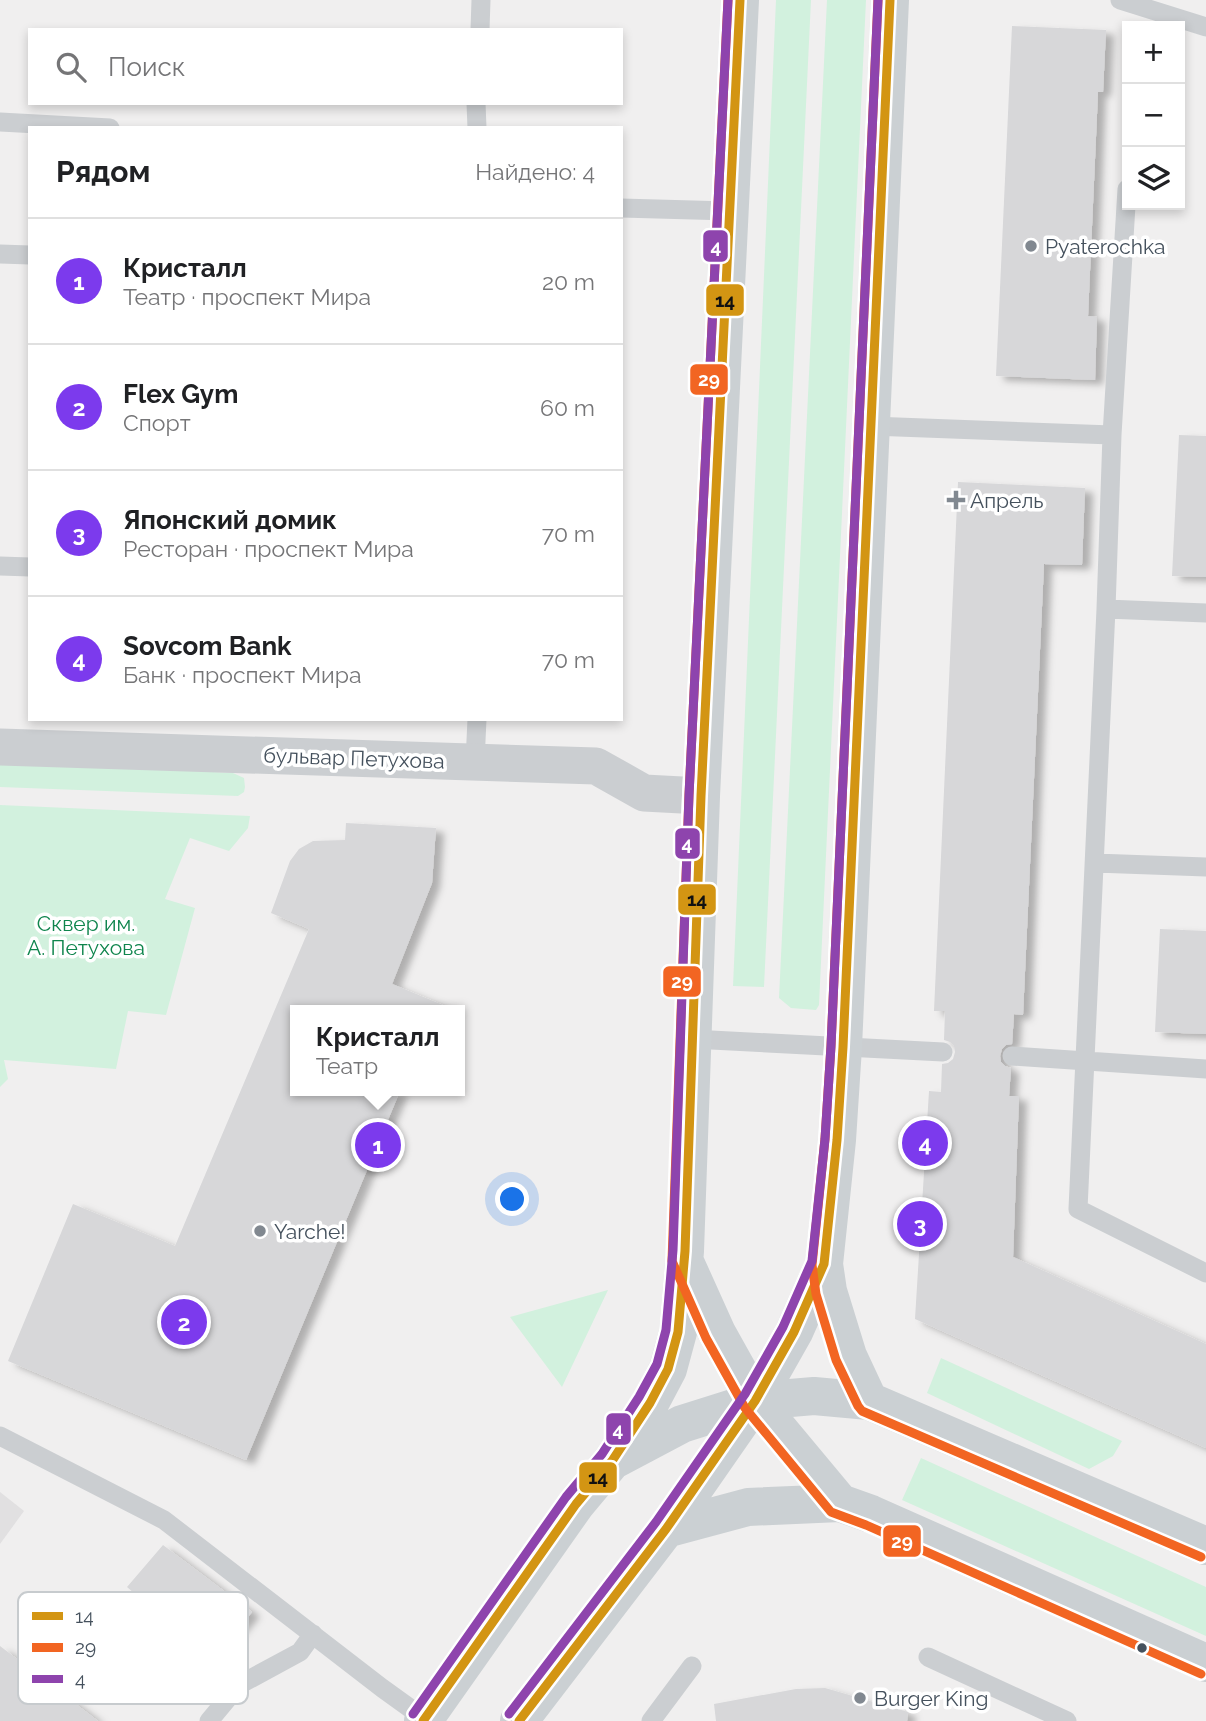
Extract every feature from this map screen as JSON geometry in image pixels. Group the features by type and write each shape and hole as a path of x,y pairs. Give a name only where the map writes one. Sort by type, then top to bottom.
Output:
{"main road":[{"path":"424,1720 576,1504 612,1461 650,1403 667,1368 678,1332 684,1260 701,796 740,0"},
{"path":"869,1401 848,1356 828,1291 824,1264 843,1047 890,0"},
{"path":"684,1260 717,1333 755,1401 841,1503"},
{"path":"519,1721 666,1529 755,1401 794,1332 824,1264"},
{"path":"612,1461 682,1424 755,1401 814,1396 869,1401 1206,1546"},
{"path":"666,1529 748,1507 841,1503 1206,1663"}],"street":[{"name":"бульвар Петухова","path":"0,747 596,766 644,793 701,796"}],"lane":[{"path":"480,28 481,0"},
{"path":"1132,2 1136,21"},
{"path":"1132,2 1206,27"},
{"path":"476,105 477,126"},
{"path":"0,122 73,126"},
{"path":"623,208 729,211"},
{"path":"1126,210 1112,435 1078,1209 1206,1273"},
{"path":"0,254 28,255"},
{"path":"870,426 1112,435"},
{"path":"0,566 28,567"},
{"path":"1106,609 1206,612"},
{"path":"475,762 477,721"},
{"path":"1095,863 1206,867"},
{"path":"692,1039 943,1052"},
{"path":"1012,1056 1206,1069"},
{"path":"0,1436 164,1520 424,1720"},
{"path":"248,1680 300,1652 313,1634"},
{"path":"928,1657 1067,1721"},
{"path":"651,1721 692,1666"},
{"path":"209,1721 223,1704"}],"shaded area":[{"path":"0,1492 24,1511 0,1544"}],"green space":[{"path":"776,0 811,0 764,987 733,986"},
{"path":"827,0 866,0 819,1005 816,1010 791,1008 779,998"},
{"path":"0,761 233,773 244,778 245,787 244,792 238,796 0,787"},
{"name":"Сквер им. А. Петухова","path":"0,805 250,816 248,828 229,851 190,838 165,899 195,908 166,1015 128,1011 116,1069 4,1060 8,1079 0,1087"},
{"path":"608,1290 562,1387 510,1317"},
{"path":"941,1358 1122,1441 1113,1456 1089,1469 927,1393"},
{"path":"921,1458 1206,1587 1206,1636 902,1500"}],"building":[{"path":"1012,26 1106,30 1103,92 1098,92 1088,316 1097,317 1095,380 996,376"},
{"path":"1179,435 1206,436 1206,577 1172,576"},
{"path":"958,482 1085,488 1082,565 1044,564 1023,1015 1014,1014 1012,1044 1002,1049 1000,1056 1001,1062 1011,1068 1009,1096 1019,1096 1013,1257 1206,1344 1206,1448 915,1319 929,1091 941,1092 942,1064 953,1059 955,1052 954,1046 944,1040 945,1011 934,1011"},
{"path":"346,823 436,828 432,883 392,984 443,1005 290,1005 290,1096 398,1096 246,1460 8,1361 73,1204 175,1246 309,929 271,913 290,861 299,849 313,841 345,840"},
{"path":"1160,929 1206,931 1206,1034 1155,1032"},
{"path":"163,1545 225,1592 133,1592 127,1587"},
{"path":"0,1646 18,1660 18,1704 76,1704 98,1721 0,1721"},
{"path":"825,1688 908,1712 907,1721 716,1721 714,1704 796,1689"}],"transit line":[{"name":"29","path":"728,0 689,795 672,1261 706,1338 745,1408 831,1512 866,1525 1201,1674"},
{"name":"4","path":"413,1714 566,1497 602,1454 657,1364 666,1330 673,1250 689,795 728,0"},
{"name":"14","path":"423,1721 576,1504 612,1461 650,1403 668,1369 678,1332 685,1251 701,796 740,0"},
{"name":"29","path":"878,0 831,1046 812,1265 816,1294 836,1360 862,1411 1201,1557"},
{"name":"4","path":"509,1714 656,1522 745,1394 783,1327 812,1261 825,1139 831,1046 878,0"},
{"name":"14","path":"519,1721 666,1529 755,1401 794,1332 824,1264 837,1140 843,1047 890,0"}],"place":[{"name":"Pyaterochka","path":"1031,246"},
{"name":"Апрель","path":"956,500"},
{"name":"Sovcom Bank","path":"925,1143"},
{"name":"Кристалл","path":"378,1145"},
{"name":"Японский домик","path":"920,1224"},
{"name":"Yarche!","path":"260,1231"},
{"name":"Flex Gym","path":"184,1322"},
{"name":"Burger King","path":"860,1698"}]}
